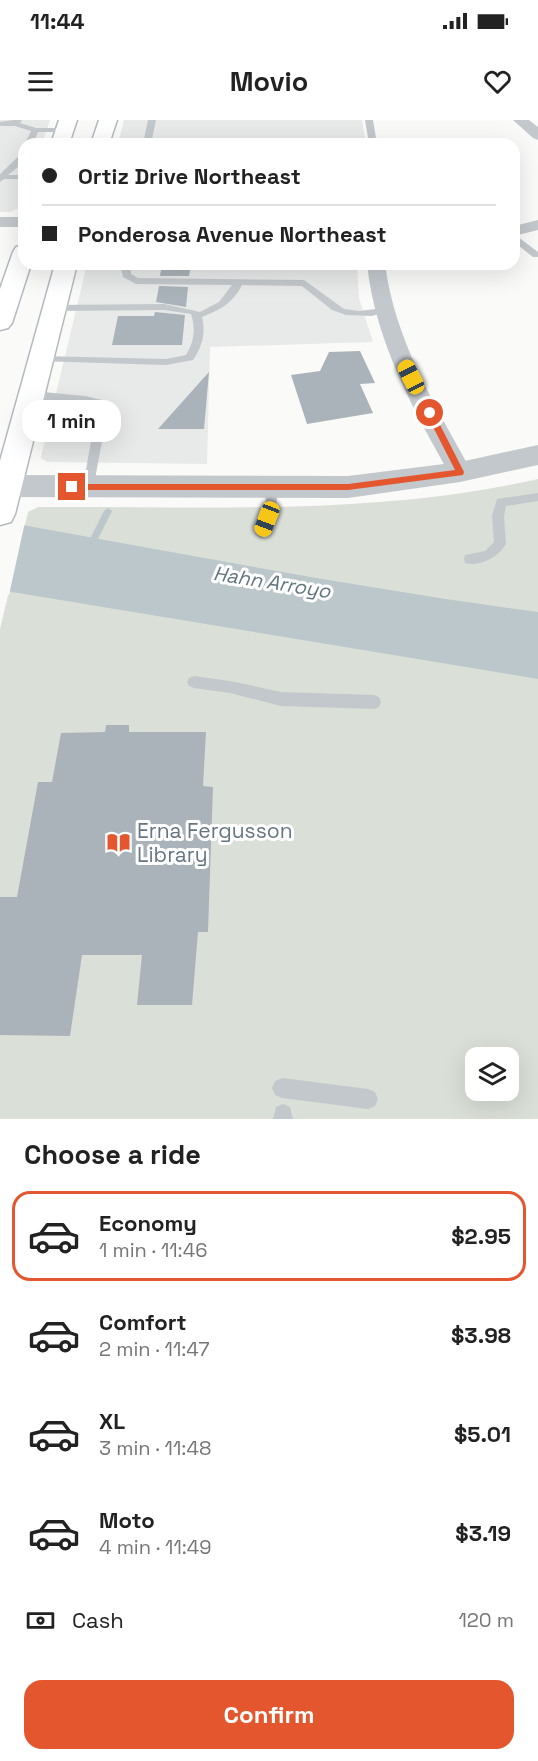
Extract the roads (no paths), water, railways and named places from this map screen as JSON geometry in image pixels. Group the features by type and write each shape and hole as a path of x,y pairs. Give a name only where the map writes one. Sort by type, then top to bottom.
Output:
{"main road":[{"path":"102,138 108,120"},
{"path":"0,323 18,270"},
{"path":"3,497 64,270"}],"street":[{"path":"520,120 538,135"},
{"path":"0,222 18,222"},
{"path":"520,230 538,225"},
{"path":"376,270 377,289 393,341 460,472"},
{"path":"3,497 89,487 348,487 460,472 538,455"}],"lane":[{"path":"148,138 152,120"},
{"path":"369,120 372,138"},
{"path":"0,124 17,122 34,130 64,131"},
{"path":"31,138 34,130"},
{"path":"18,162 3,172 0,179 18,178"},
{"path":"520,242 536,255"},
{"path":"126,270 126,275 136,280 304,283 337,309 357,314 384,312"},
{"path":"197,316 220,307 231,298 238,283"},
{"path":"41,359 166,362 189,358 196,349 199,319 195,312 164,307 55,308"},
{"path":"32,395 102,404 89,487"},
{"path":"261,534 272,505 271,487"},
{"path":"470,559 489,555 500,544 498,516 501,502 538,497"},
{"path":"194,682 230,687 280,699 374,702"},
{"path":"282,1088 368,1099"}],"water":[{"name":"Hahn Arroyo","path":"0,521 336,581 538,612 538,679 0,590"}],"waterway":[{"path":"89,549 108,511"}],"place":[{"name":"Erna Fergusson Library","path":"119,842"}]}
